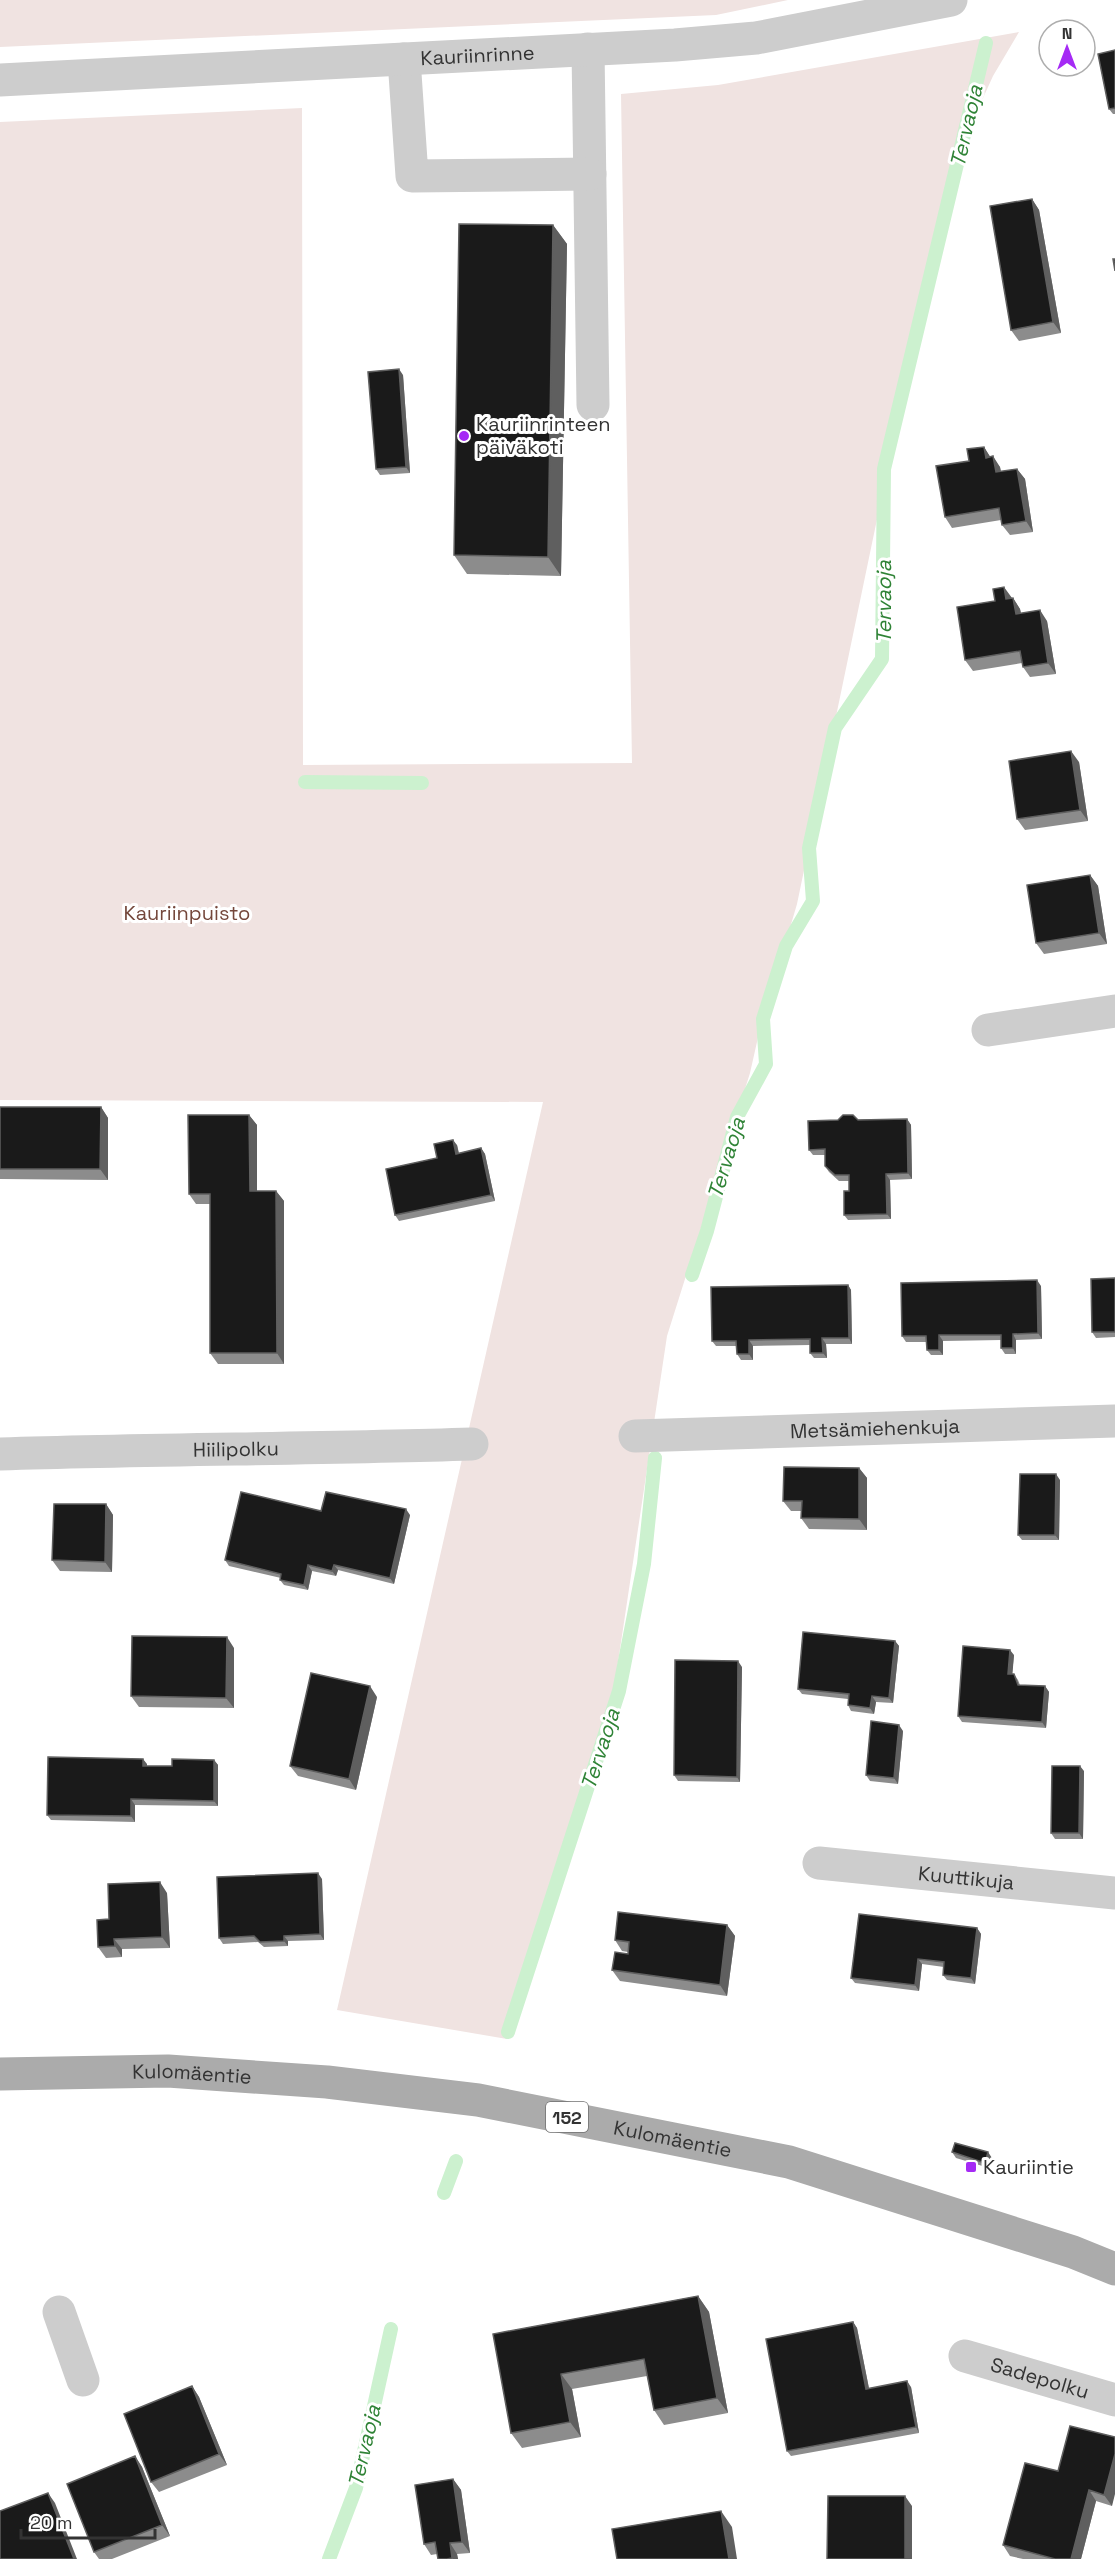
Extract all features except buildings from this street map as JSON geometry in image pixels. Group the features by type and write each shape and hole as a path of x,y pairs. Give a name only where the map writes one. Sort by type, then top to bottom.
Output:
{"main road":[{"name":"Kulomäentie","path":"0,2074 168,2071 327,2082 478,2100 789,2162 1073,2252 1115,2269"}],"street":[{"name":"Kauriinrinne","path":"0,80 588,50 756,38 951,0"},
{"path":"588,50 593,405"},
{"path":"404,59 412,176 590,174"},
{"path":"988,1030 1115,1011"},
{"name":"Metsämiehenkuja","path":"635,1436 1115,1420"},
{"name":"Hiilipolku","path":"0,1454 472,1444"},
{"name":"Kuuttikuja","path":"819,1863 1115,1893"},
{"path":"58,2312 83,2379"},
{"name":"Sadepolku","path":"965,2356 1115,2400"}],"green space":[{"path":"0,0 788,0 716,15 0,47"},
{"name":"Kauriinpuisto","path":"1019,32 993,76 949,173 797,904 759,1033 750,1073 667,1336 606,1742 507,2039 337,2010 543,1102 0,1100 0,122 302,108 303,765 632,763 621,94 718,85"}],"waterway":[{"name":"Tervaoja","path":"692,1275 707,1231 737,1117 766,1064 763,1019 786,946 813,901 809,848 835,728 882,659 884,469 986,43"},
{"path":"305,782 422,783"},
{"name":"Tervaoja","path":"508,2032 619,1691 644,1564 655,1458"},
{"path":"444,2193 456,2161"},
{"name":"Tervaoja","path":"329,2559 356,2488 391,2329"}],"place":[{"name":"Kauriinrinteen päiväkoti","path":"464,436"},
{"name":"Kauriintie","path":"971,2167"}]}
